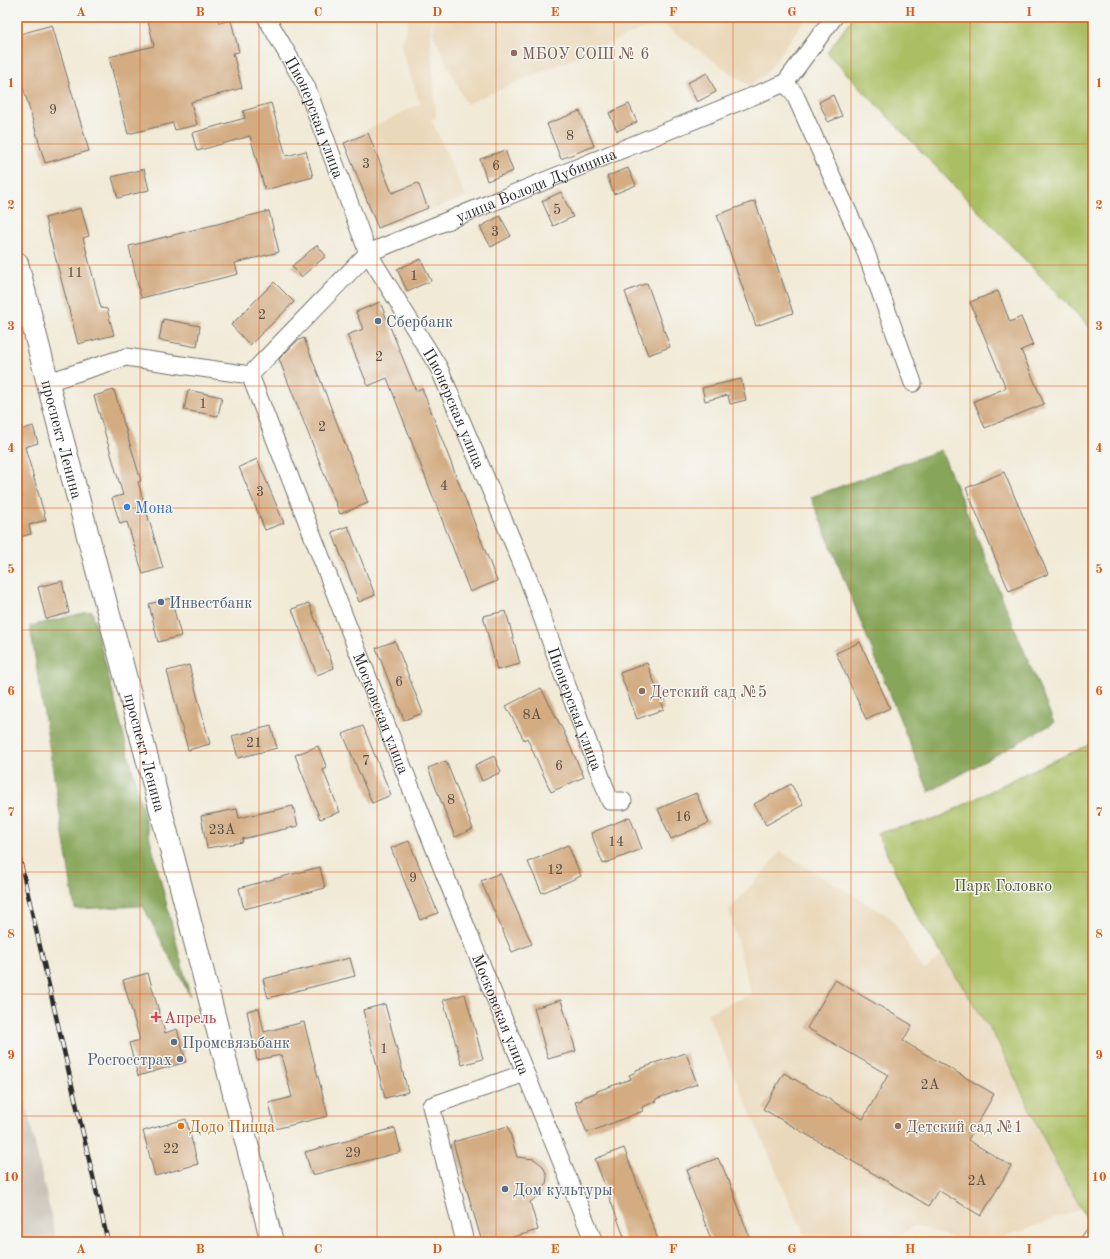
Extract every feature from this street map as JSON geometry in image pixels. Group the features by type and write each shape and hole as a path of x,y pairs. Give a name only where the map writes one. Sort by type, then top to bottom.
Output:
{"main road":[{"name":"проспект Ленина","path":"17,263 179,879 272,1242"}],"street":[{"name":"Пионерская улица","path":"266,17 306,86 368,253 439,368 528,578 610,801 623,801"},
{"path":"834,17 785,83 794,93 864,247 912,383"},
{"name":"улица Володи Дубинина","path":"250,375 368,253 785,83"},
{"path":"48,382 126,357 250,375"},
{"name":"Московская улица","path":"250,375 440,863 594,1242"},
{"path":"465,1242 431,1106 525,1073"},
{"path":"1089,1242 1093,1236"}],"shaded area":[{"path":"409,17 432,17 430,35 436,117 431,119 466,197 377,229 342,142 420,104 401,47"},
{"name":"МБОУ СОШ № 6","path":"433,17 806,17 767,73 749,86 659,22 466,104 432,32"},
{"name":"Детский сад №1","path":"781,852 891,918 924,971 942,954 998,1042 1082,1209 990,1242 963,1242 915,1225 890,1242 807,1242 707,1013 751,994 729,910"},
{"path":"17,1064 57,1242 17,1242"}],"green space":[{"path":"853,17 1093,17 1093,331 827,53"},
{"path":"941,450 1054,723 929,792 811,497"},
{"path":"92,611 190,996 143,906 75,909 30,626"},
{"name":"Парк Головко","path":"1093,743 1093,1229 1056,1164 998,1042 914,911 877,833 936,819 1026,773"}],"building":[{"path":"147,17 218,17 219,23 231,20 239,52 233,53 242,88 191,102 197,125 175,130 173,123 128,134 109,57 154,46"},
{"path":"52,25 89,151 45,163 17,66 17,35"},
{"path":"707,73 716,92 697,102 687,83"},
{"path":"833,95 842,116 828,122 819,102"},
{"path":"271,103 286,156 306,151 313,177 265,190 250,136 197,151 192,133 245,118 243,111"},
{"path":"629,104 637,122 617,131 609,113"},
{"path":"580,111 594,146 561,159 547,124"},
{"path":"368,133 392,193 418,183 428,208 378,228 344,143"},
{"path":"505,150 513,171 487,181 480,159"},
{"path":"628,168 636,185 614,194 607,176"},
{"path":"144,169 149,190 118,198 112,177"},
{"path":"561,192 573,217 553,226 542,201"},
{"path":"755,201 793,313 756,326 717,215"},
{"path":"81,208 89,236 83,238 101,308 107,309 114,335 78,344 45,218"},
{"path":"269,211 279,252 235,263 238,274 141,298 129,246"},
{"path":"500,216 511,236 491,247 480,227"},
{"path":"317,245 326,256 301,277 292,266"},
{"path":"421,259 431,281 407,291 397,269"},
{"path":"274,282 294,302 250,345 231,325"},
{"path":"647,283 670,347 648,355 625,292"},
{"path":"998,291 1010,322 1021,317 1033,345 1021,350 1044,404 985,428 974,401 1006,388 970,302"},
{"path":"380,302 416,391 422,388 497,581 470,592 387,378 368,386 347,335 363,329 356,312"},
{"path":"163,319 200,326 197,347 159,340"},
{"path":"304,338 368,503 340,514 279,359 297,341"},
{"path":"741,379 746,400 730,404 728,395 705,401 702,388"},
{"path":"114,390 141,481 138,482 163,568 143,574 127,522 120,524 112,498 123,495 94,396"},
{"path":"188,390 222,397 218,416 184,410"},
{"path":"33,426 38,443 25,447 46,520 29,525 31,534 17,538 17,431"},
{"path":"257,459 284,523 265,530 239,467"},
{"path":"1004,472 1048,574 1009,591 966,488"},
{"path":"348,526 375,595 359,602 332,532"},
{"path":"62,581 69,613 46,619 38,587"},
{"path":"171,598 181,636 158,642 149,604"},
{"path":"309,603 334,668 317,675 292,609"},
{"path":"506,611 520,664 497,670 483,616"},
{"path":"395,641 423,713 404,720 376,648"},
{"path":"860,642 890,708 866,719 836,653"},
{"name":"Детский сад №5","path":"647,663 664,709 637,719 620,673"},
{"path":"189,665 210,744 188,750 167,671"},
{"path":"541,688 563,730 584,777 551,792 527,738 524,740 506,706"},
{"path":"271,726 277,748 238,758 232,736"},
{"path":"363,726 391,795 372,803 343,734"},
{"path":"318,746 327,768 323,770 340,812 320,819 295,755"},
{"path":"494,756 501,772 482,781 475,765"},
{"path":"446,761 473,829 455,837 428,768"},
{"path":"791,784 803,805 766,825 754,804"},
{"path":"696,793 709,823 671,839 658,809"},
{"path":"293,806 298,826 242,839 243,842 207,848 201,816 237,809 239,818"},
{"path":"630,817 642,849 603,864 591,833"},
{"path":"409,841 438,913 420,920 391,848"},
{"path":"568,845 581,876 542,893 528,862"},
{"path":"320,867 325,888 244,909 239,888"},
{"path":"500,873 532,944 512,952 481,881"},
{"path":"350,958 355,976 268,998 263,979"},
{"path":"148,973 165,1033 177,1029 186,1062 138,1076 129,1043 140,1040 123,980"},
{"path":"835,980 912,1025 903,1041 994,1094 968,1140 1011,1166 981,1216 938,1190 929,1206 763,1109 784,1073 863,1119 888,1075 807,1028"},
{"path":"465,994 483,1059 462,1065 443,1000"},
{"path":"561,1000 576,1051 548,1059 534,1008"},
{"path":"385,1004 408,1092 385,1098 363,1010"},
{"path":"259,1008 264,1032 304,1022 328,1116 275,1129 269,1103 292,1097 281,1055 257,1060 247,1011"},
{"path":"686,1053 697,1084 656,1099 657,1101 642,1107 643,1111 587,1133 575,1102 582,1100 582,1098 597,1091 631,1079 629,1075 636,1072 636,1070"},
{"path":"186,1119 198,1164 155,1176 143,1131"},
{"name":"Дом культуры","path":"508,1126 517,1157 534,1159 543,1166 547,1176 542,1194 530,1202 538,1230 495,1242 482,1242 453,1142"},
{"path":"395,1128 401,1152 312,1175 305,1152"},
{"path":"624,1148 659,1242 626,1242 595,1159"},
{"path":"718,1158 729,1180 751,1242 712,1242 688,1178 690,1178 687,1170"}],"railway":[{"path":"17,847 108,1242"}],"place":[{"name":"МБОУ СОШ № 6","path":"514,53"},
{"name":"Сбербанк","path":"378,321"},
{"name":"Мона","path":"127,507"},
{"name":"Инвестбанк","path":"161,602"},
{"name":"Детский сад №5","path":"642,691"},
{"name":"Апрель","path":"156,1017"},
{"name":"Промсвязьбанк","path":"174,1042"},
{"name":"Росгосстрах","path":"180,1059"},
{"name":"Додо Пицца","path":"181,1126"},
{"name":"Детский сад №1","path":"898,1126"},
{"name":"Дом культуры","path":"505,1189"}]}
